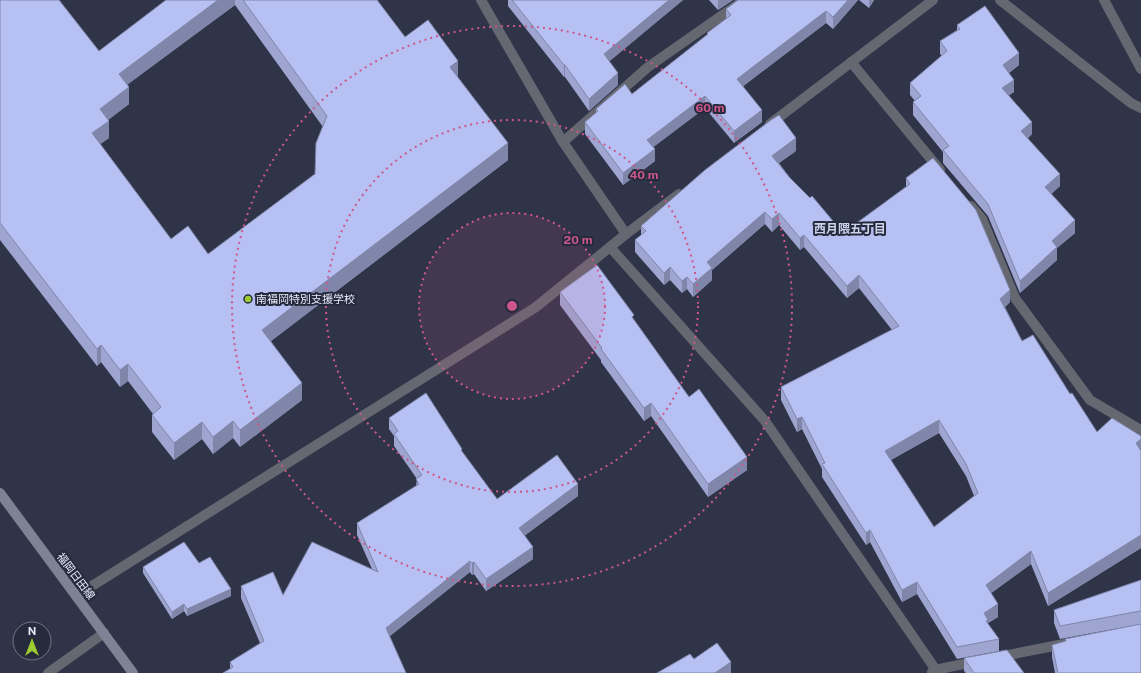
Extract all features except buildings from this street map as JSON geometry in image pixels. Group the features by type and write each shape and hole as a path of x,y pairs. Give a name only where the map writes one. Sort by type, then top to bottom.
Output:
{"main road":[{"name":"福岡日田線","path":"0,493 133,673"}],"street":[{"path":"481,0 563,142 626,234"},
{"path":"563,142 648,67 744,0"},
{"path":"764,129 933,0"},
{"path":"1000,0 1131,102 1141,108"},
{"path":"1104,0 1141,69"},
{"path":"851,62 946,177"},
{"path":"76,596 536,307 688,186"},
{"path":"967,201 982,219 1015,298 1090,400 1141,430"},
{"path":"610,247 765,421 935,672 1072,643"},
{"path":"48,673 104,633"}],"place":[{"name":"南福岡特別支援学校","path":"248,299"}],"district":[{"name":"西月隈五丁目","path":"850,229"}]}
